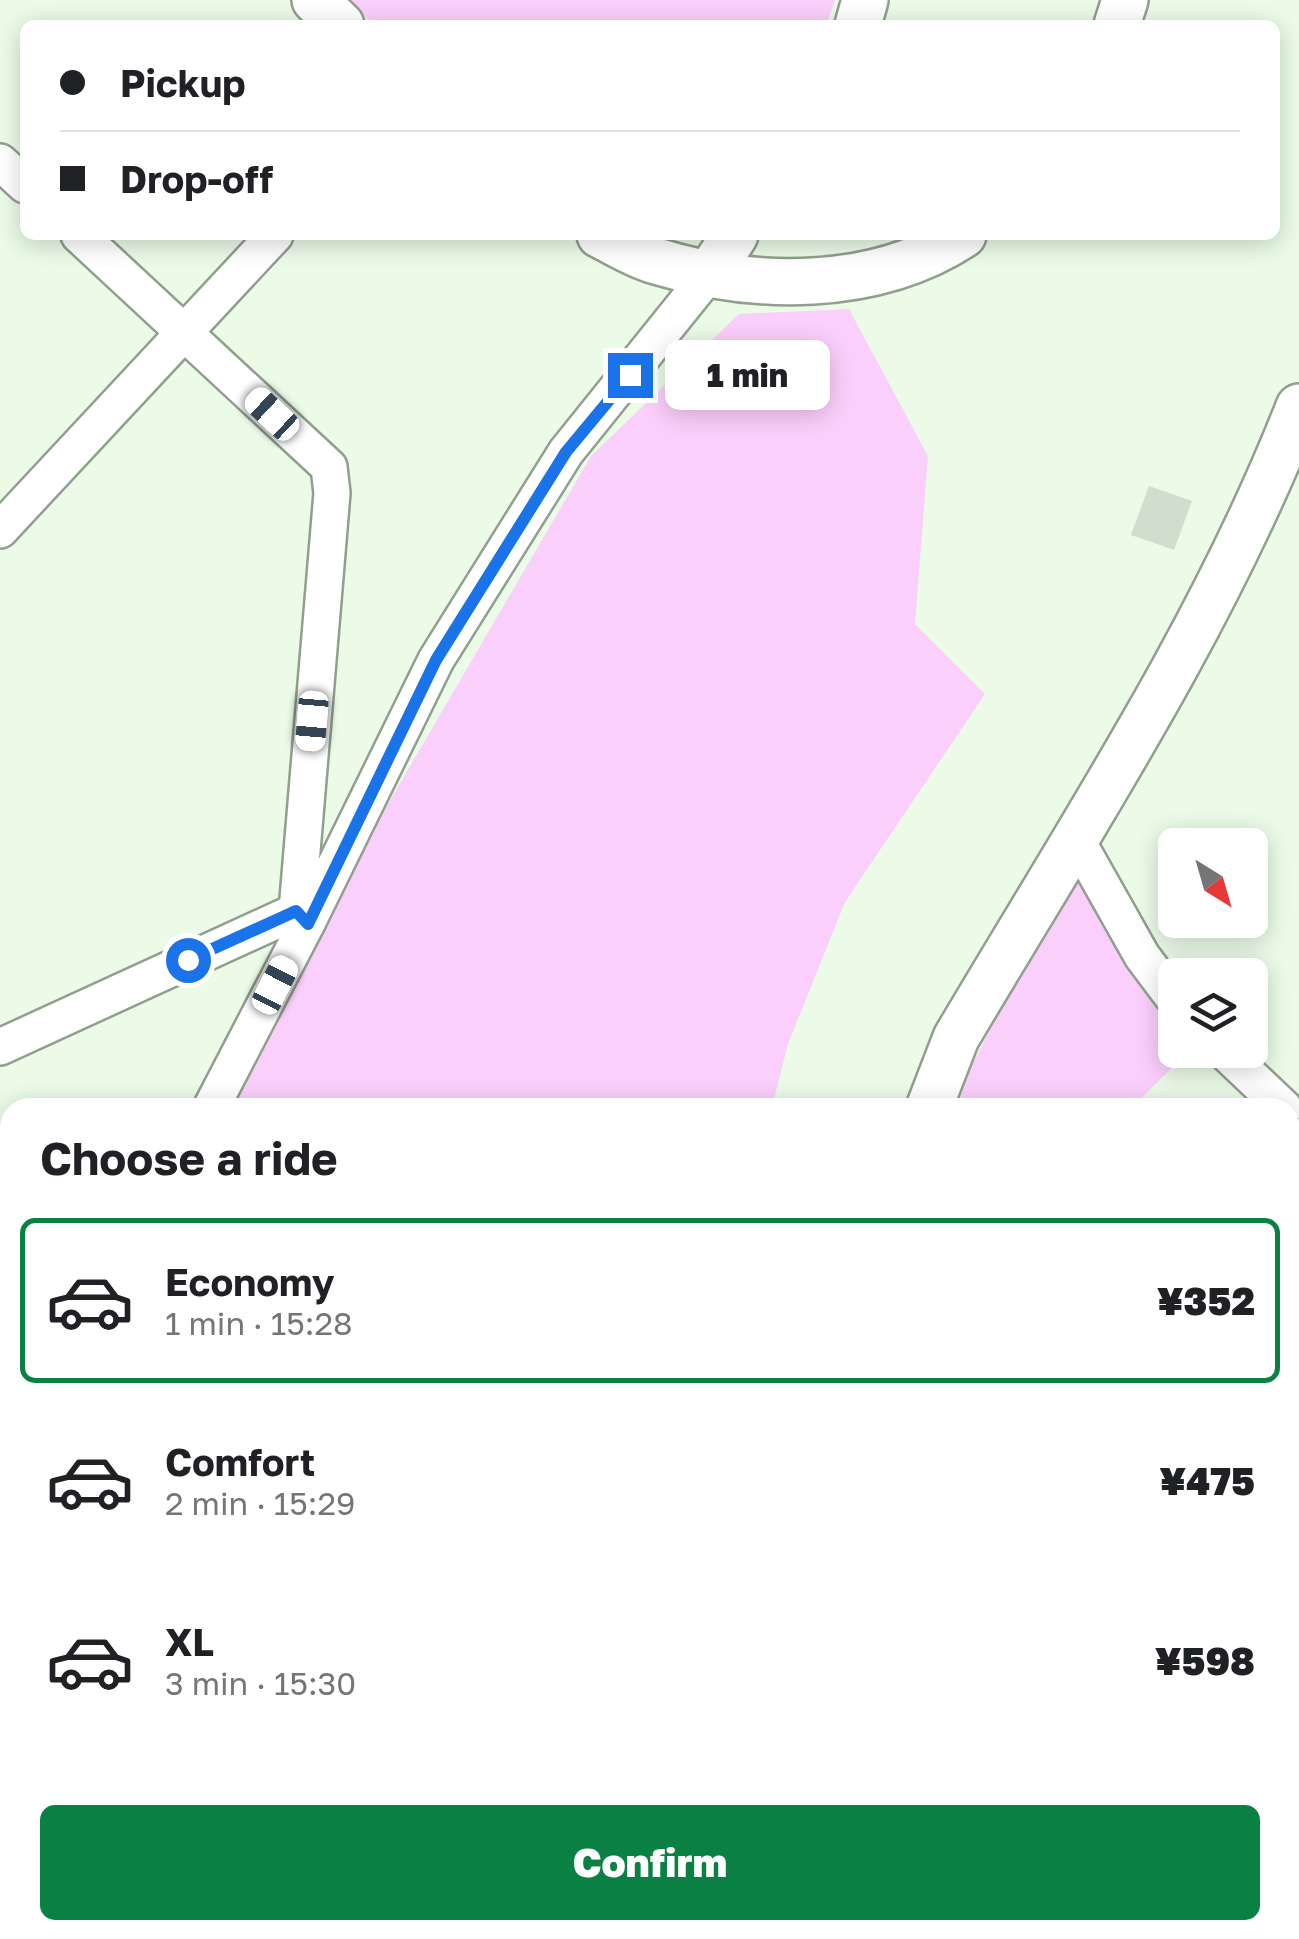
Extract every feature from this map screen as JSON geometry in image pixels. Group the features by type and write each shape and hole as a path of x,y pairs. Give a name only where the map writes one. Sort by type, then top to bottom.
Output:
{"street":[{"path":"315,0 336,20"},
{"path":"0,162 20,180"},
{"path":"84,240 330,467 332,493 302,917"},
{"path":"0,530 270,240"},
{"path":"610,240 652,260 709,274 778,284 885,269 956,240"},
{"path":"216,1098 302,917 436,660 566,452 709,274 732,240"},
{"path":"933,1098 956,1038 1192,636 1272,475 1299,407"},
{"path":"1075,836 1158,977"},
{"path":"0,1047 302,917"},
{"path":"1242,1068 1273,1098"}],"shaded area":[{"path":"347,0 835,0 828,20 369,20"},
{"path":"849,309 928,456 915,624 985,694 845,902 788,1044 774,1098 231,1098 283,984 591,456 739,314"},
{"path":"1083,849 1158,969 1158,1068 1172,1068 1141,1098 960,1098 972,1065"}],"building":[{"path":"1149,486 1192,501 1174,550 1131,535"}],"route":[{"path":"188,960 296,911 308,924 436,660 566,452 630,375"}]}
